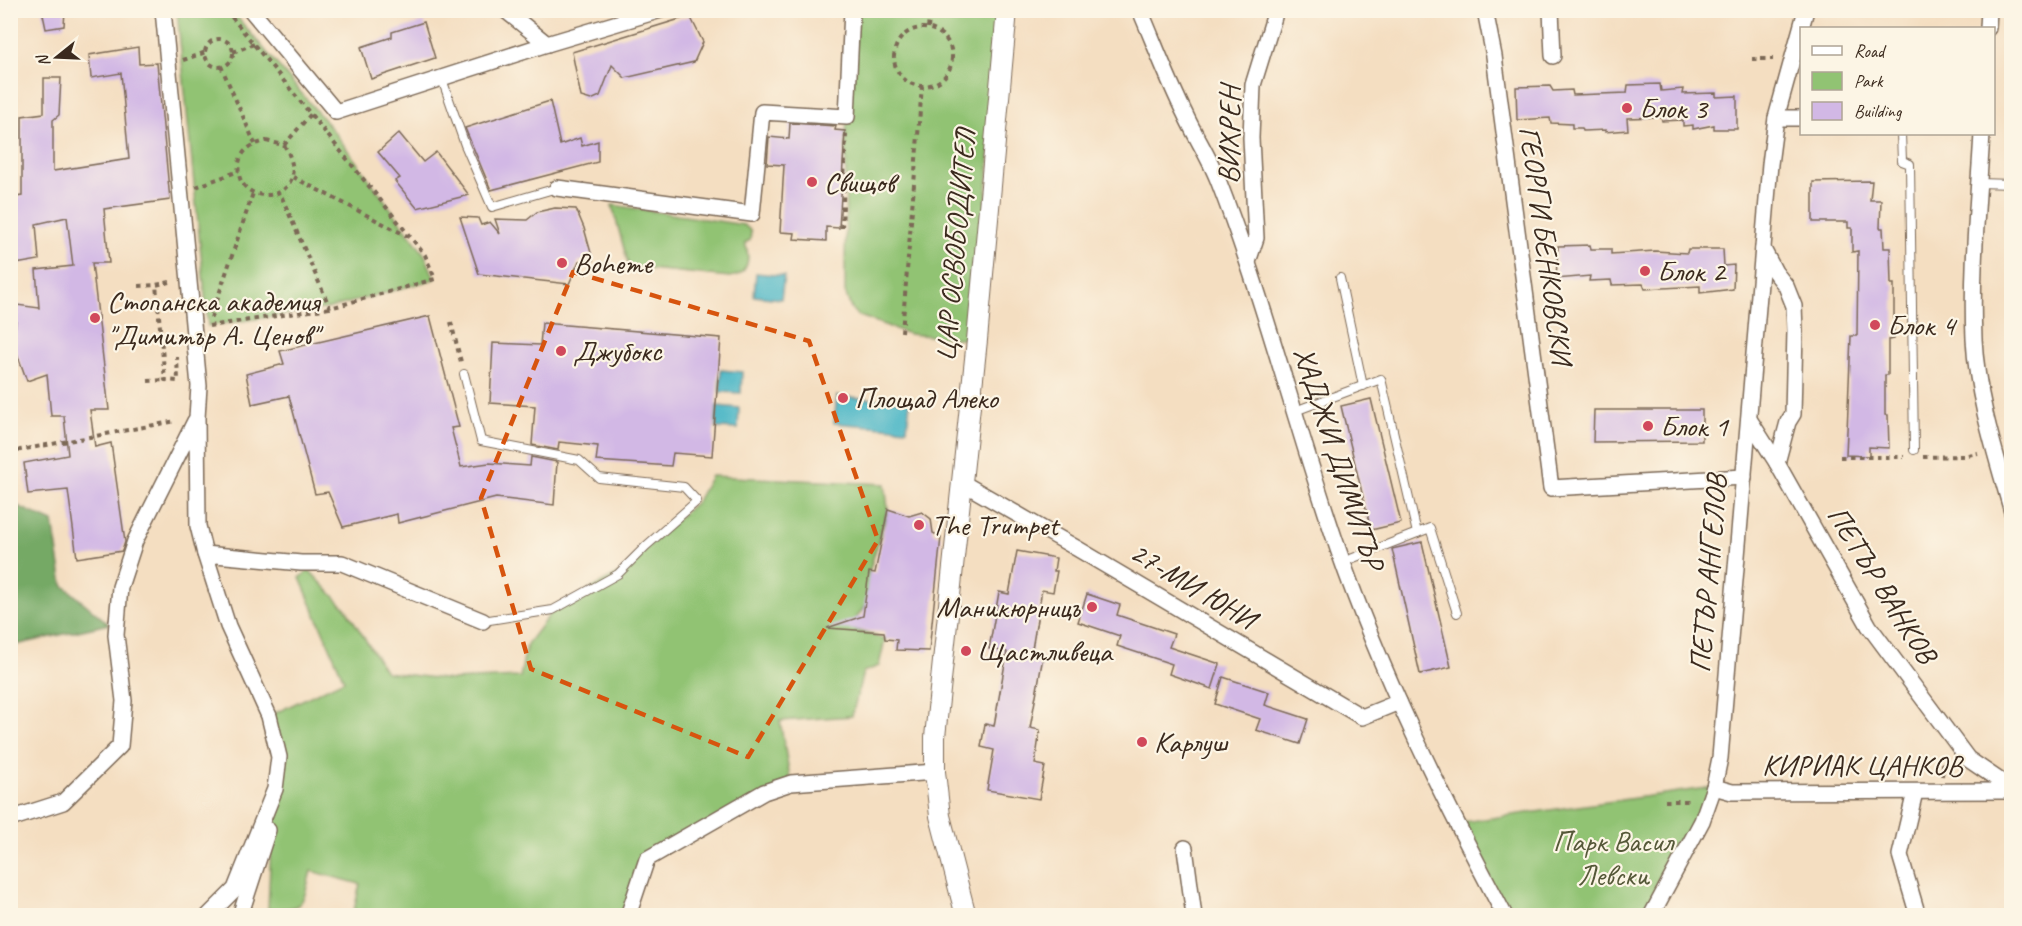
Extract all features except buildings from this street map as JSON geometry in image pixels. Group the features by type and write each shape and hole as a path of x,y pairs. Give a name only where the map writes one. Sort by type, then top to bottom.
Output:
{"street":[{"path":"163,10 199,386 198,526 228,626 269,716 279,757 272,819 240,915"},
{"path":"251,10 336,112 661,10"},
{"path":"506,10 547,44"},
{"path":"557,188 752,214 762,112 847,125 852,10"},
{"name":"ЦАР ОСВОБОДИТЕЛ","path":"966,915 940,816 935,772 936,726 977,339 1007,10"},
{"name":"ХАДЖИ ДИМИТЪР","path":"1140,10 1183,112 1217,178 1248,262 1343,562 1399,702 1463,837 1505,915"},
{"name":"ВИХРЕН","path":"1248,262 1256,238 1251,138 1254,85 1274,17 1274,10"},
{"name":"ГЕОРГИ БЕНКОВСКИ","path":"1485,10 1494,56 1551,488 1744,477"},
{"path":"1551,10 1553,56"},
{"name":"ПЕТЪР АНГЕЛОВ","path":"1801,27 1806,10"},
{"path":"1988,27 1989,10"},
{"name":"ПЕТЪР АНГЕЛОВ","path":"1651,915 1702,821 1714,787 1720,758 1776,118 1800,32"},
{"path":"1776,118 1800,118"},
{"path":"1982,135 1974,260 1974,340 1985,417 2012,512"},
{"path":"1763,249 1775,272 1786,285 1794,306 1793,414 1788,422 1777,463"},
{"path":"10,819 63,802 120,746 124,700 116,635 120,587 135,541 197,418"},
{"name":"ПЕТЪР ВАНКОВ","path":"1749,419 1777,463 1869,626 1968,759 2012,790"},
{"name":"27-МИ ЮНИ","path":"961,482 1362,717 1399,702"},
{"path":"205,554 301,563 342,563 483,621"},
{"path":"628,915 647,859 764,792 790,783 935,772"},
{"name":"КИРИАК ЦАНКОВ","path":"1714,787 1732,792 2012,790"},
{"path":"208,915 234,889 275,789"},
{"path":"1915,792 1900,855 1918,915"},
{"path":"1185,848 1194,915"}],"lane":[{"path":"442,79 465,145 492,207 557,188"},
{"path":"1901,135 1902,160 1910,164 1914,450"},
{"path":"1979,183 2012,184"},
{"path":"1340,278 1362,386"},
{"path":"464,374 481,441 579,460 599,478 684,487 697,501 618,574 553,610 483,621"},
{"path":"1295,411 1381,379 1417,533"},
{"path":"1343,562 1430,528 1457,613"}],"path":[{"path":"226,10 425,255 435,279 330,308 208,327 253,193"},
{"path":"928,28 930,10"},
{"path":"928,28 944,37 949,45 951,64 947,73 940,80 931,85 922,86 904,79 894,62 894,53 897,44 910,31 928,28"},
{"path":"223,39 232,47 233,52 229,63 221,66 212,64 206,57 208,45 215,40 223,39"},
{"path":"233,52 254,44"},
{"path":"1752,59 1773,59"},
{"path":"221,66 255,144"},
{"path":"902,332 922,86"},
{"path":"284,146 311,114"},
{"path":"842,228 847,125"},
{"path":"266,141 284,146 293,164 292,177 288,186 280,193 267,196 253,193 243,184 238,171 240,160 246,150 255,144 266,141"},
{"path":"195,187 238,171"},
{"path":"292,177 412,239"},
{"path":"280,193 330,308"},
{"path":"139,286 170,282"},
{"path":"156,285 165,380"},
{"path":"451,322 464,374"},
{"path":"148,381 178,381"},
{"path":"10,456 20,450 112,431 197,418"},
{"path":"1926,457 1963,456"},
{"path":"1840,457 1906,457"},
{"path":"1941,792 1947,730"},
{"path":"1665,801 1695,801"}],"highlighted area":[{"path":"573,272 809,341 878,540 748,757 531,669 481,498"}],"green space":[{"path":"177,11 232,11 335,133 425,255 435,279 330,308 208,326"},
{"path":"858,11 999,11 977,340 909,334 857,315 851,308 845,292 846,132"},
{"path":"612,205 744,225 751,231 750,240 745,243 748,260 744,270 730,277 629,267"},
{"path":"711,476 885,484 888,509 869,572 871,598 857,617 855,630 885,639 879,666 863,672 852,716 780,721 791,783 647,859 628,915 353,915 360,884 311,871 301,902 290,908 268,910 272,819 279,757 269,716 344,680 300,578 309,570 346,609 386,672 451,680 520,677 527,644 553,610 618,574 697,501"},
{"path":"10,493 13,504 53,522 63,585 109,624 11,646"},
{"name":"Парк Васил Левски","path":"1714,787 1648,915 1505,915 1456,823"}],"water":[{"path":"756,273 784,276 781,299 754,296"},
{"path":"721,370 742,372 741,393 720,392"},
{"path":"837,396 910,402 907,429 834,423"},
{"path":"717,406 739,408 738,429 716,428"}],"place":[{"name":"Блок 3","path":"1627,108"},
{"name":"Свищов","path":"812,182"},
{"name":"Boheme","path":"562,263"},
{"name":"Блок 2","path":"1645,271"},
{"name":"Стопанска академия \"Димитър А. Ценов\"","path":"95,318"},
{"name":"Блок 4","path":"1875,325"},
{"name":"Джубокс","path":"561,351"},
{"name":"Площад Алеко","path":"843,398"},
{"name":"Блок 1","path":"1648,426"},
{"name":"The Trumpet","path":"919,525"},
{"name":"Маникюрницъ","path":"1092,607"},
{"name":"Щастливеца","path":"966,651"},
{"name":"Карлуш","path":"1142,742"}]}
